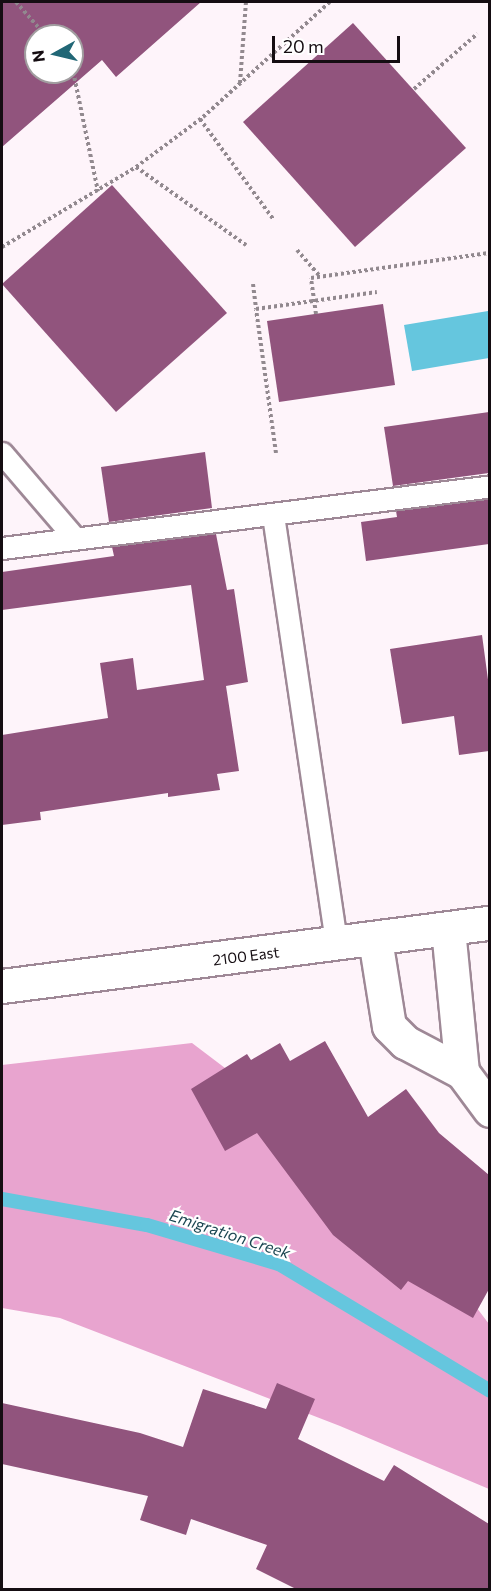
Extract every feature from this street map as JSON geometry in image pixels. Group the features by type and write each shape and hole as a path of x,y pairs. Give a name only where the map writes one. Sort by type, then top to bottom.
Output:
{"street":[{"name":"2100 East","path":"2,987 489,923"},
{"path":"448,928 462,1072"},
{"path":"375,939 389,1026 405,1042 462,1072 489,1110"}],"lane":[{"path":"2,453 74,537"},
{"path":"2,548 74,537 273,515 489,486"},
{"path":"273,515 336,944"}],"path":[{"path":"16,2 35,24"},
{"path":"240,83 246,2"},
{"path":"2,247 136,166 200,119 330,2"},
{"path":"414,89 477,34"},
{"path":"76,84 98,190"},
{"path":"200,119 274,220"},
{"path":"136,166 246,245"},
{"path":"297,250 321,277"},
{"path":"316,314 311,278 489,253"},
{"path":"253,284 276,453"},
{"path":"256,309 377,292"}],"shaded area":[{"path":"192,1043 389,1192 489,1324 489,1489 340,1426 60,1318 2,1308 2,1065"}],"water":[{"path":"488,311 489,358 412,371 404,325"}],"building":[{"path":"2,2 201,2 116,77 102,60 84,76 84,24 24,24 24,84 74,84 2,147"},
{"path":"353,23 466,148 355,247 243,122"},
{"path":"112,185 227,313 116,412 2,284"},
{"path":"383,304 395,385 279,402 267,321"},
{"path":"489,412 489,473 393,486 384,427"},
{"path":"205,452 212,508 109,522 101,467"},
{"path":"489,499 489,544 366,561 361,522 397,517 396,511"},
{"path":"216,534 227,590 234,589 248,682 226,686 239,771 217,774 220,790 168,797 168,793 40,812 41,820 2,825 2,735 108,718 100,663 133,658 137,690 204,680 191,585 2,610 2,572 114,556 112,547"},
{"path":"482,635 489,687 489,751 459,755 454,716 402,724 390,649"},
{"path":"325,1041 368,1117 406,1089 439,1133 489,1175 489,1289 473,1318 408,1281 401,1290 333,1235 257,1133 225,1151 191,1089 247,1054 251,1060 280,1043 290,1061"},
{"path":"277,1383 315,1399 298,1439 384,1481 394,1465 489,1524 489,1590 298,1590 256,1569 267,1545 191,1519 186,1535 140,1520 148,1496 2,1464 2,1403 140,1433 183,1447 203,1389 266,1409"}],"waterway":[{"name":"Emigration Creek","path":"2,1199 147,1225 279,1264 490,1391"}]}
